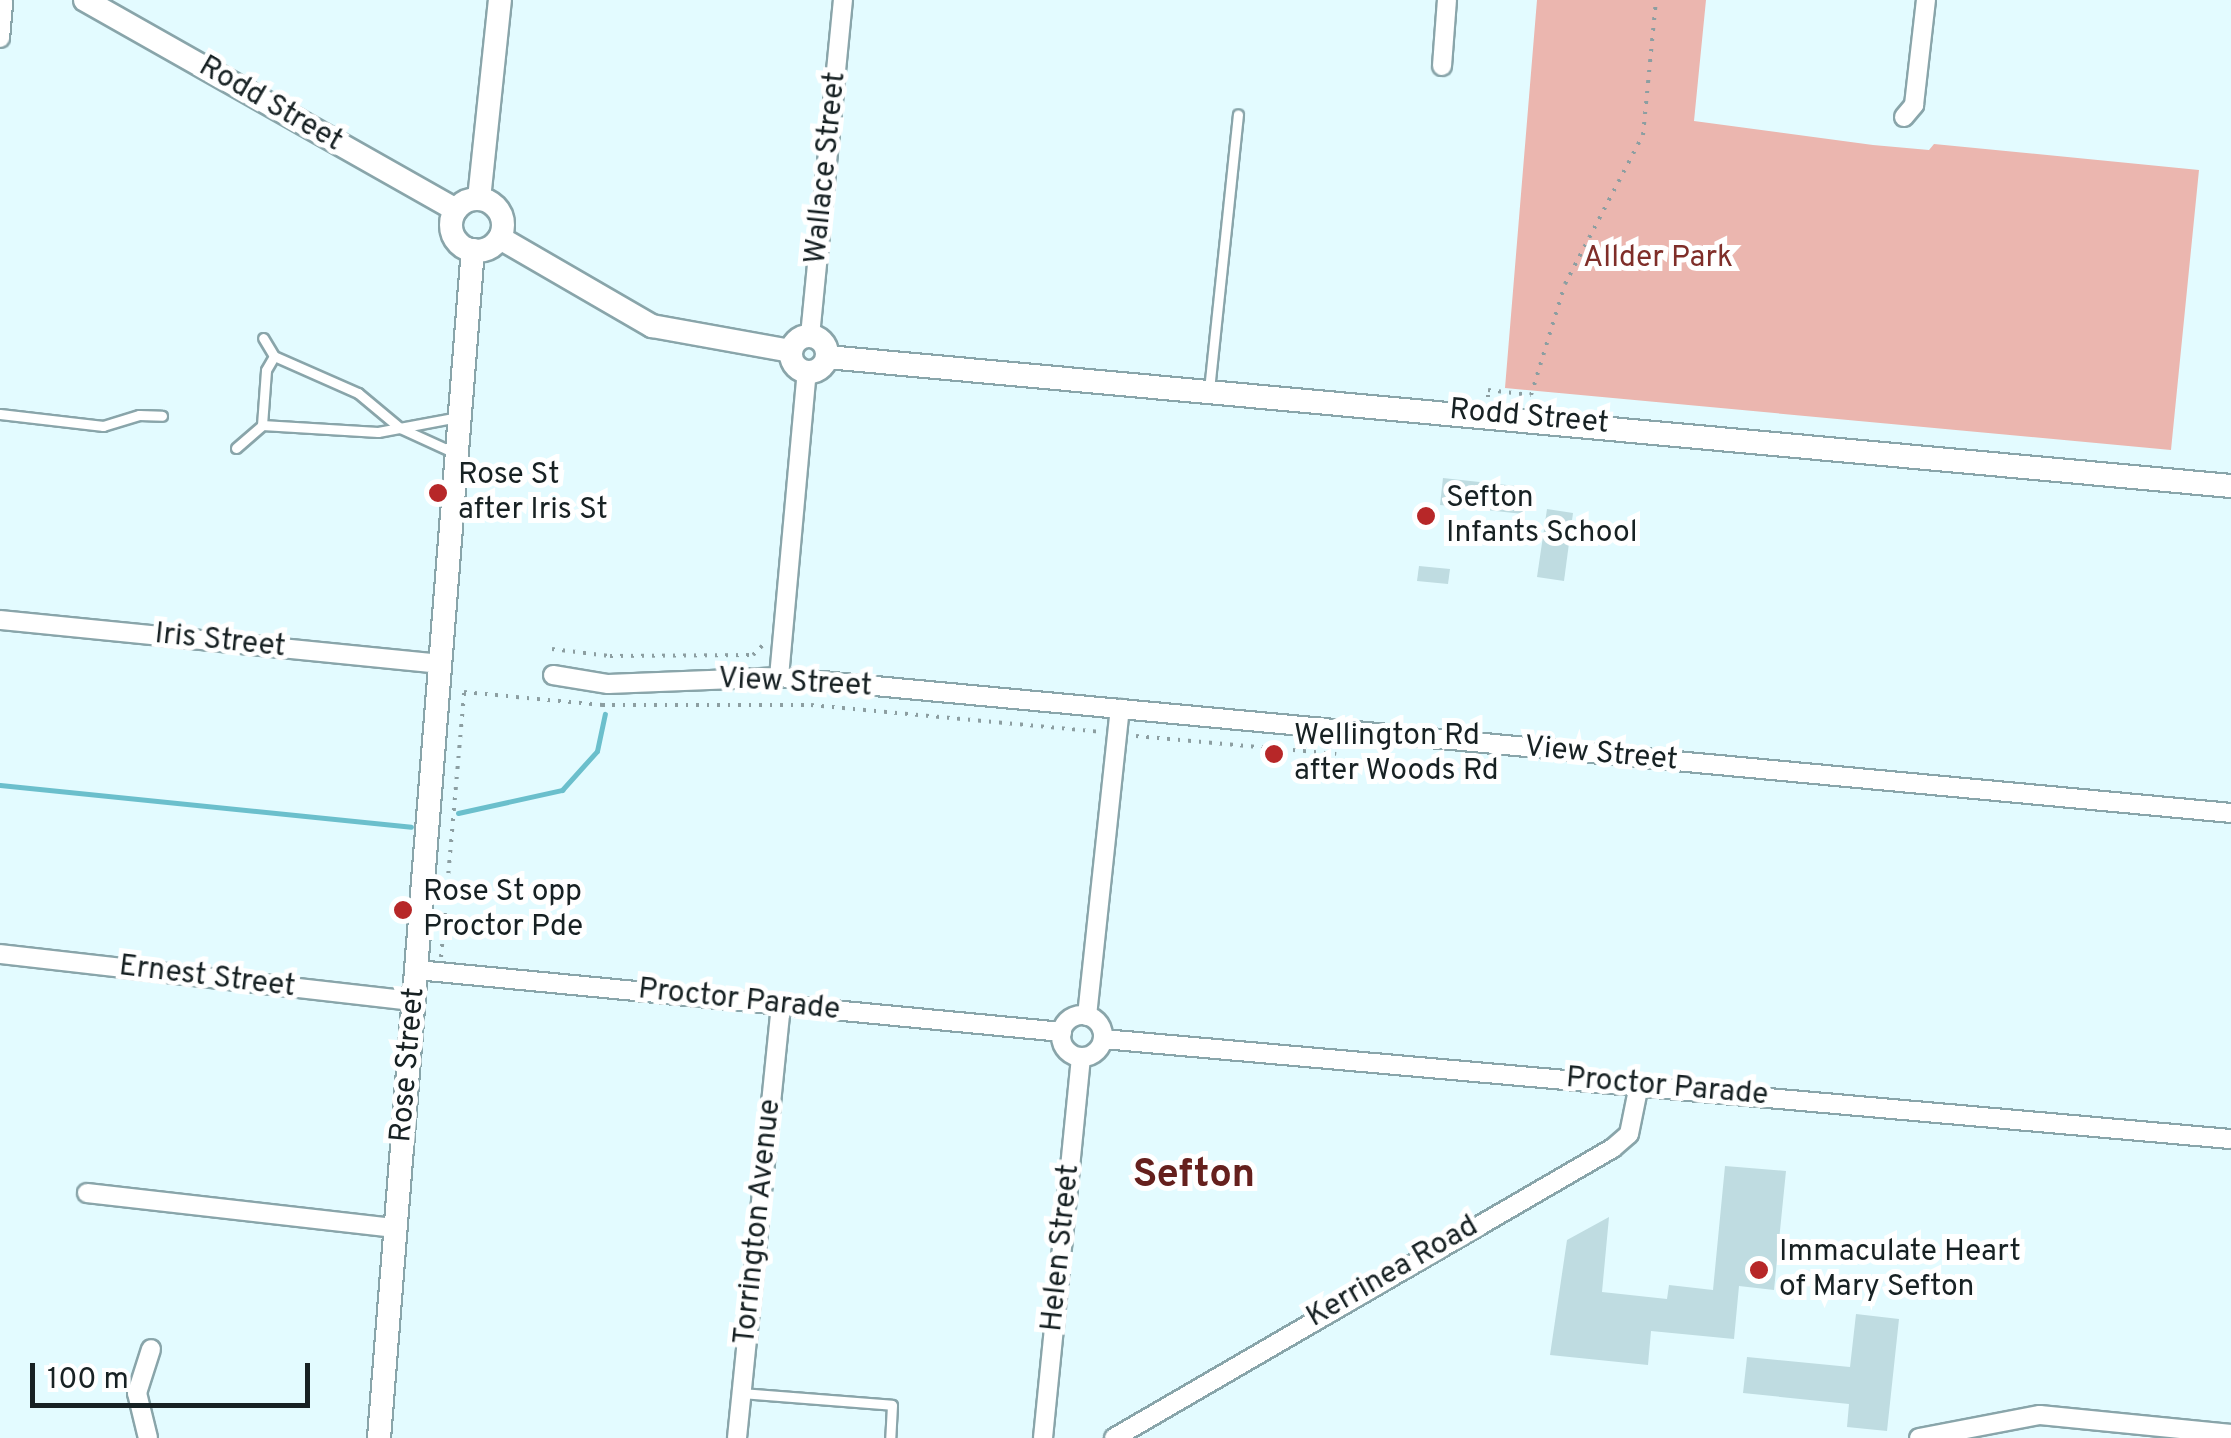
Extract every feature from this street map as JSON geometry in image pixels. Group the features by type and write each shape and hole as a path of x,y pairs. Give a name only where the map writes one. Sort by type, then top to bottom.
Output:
{"street":[{"path":"0,38 3,0"},
{"name":"Rodd Street","path":"85,0 456,210"},
{"path":"479,199 500,0"},
{"name":"Wallace Street","path":"810,336 844,0"},
{"path":"1442,66 1447,0"},
{"path":"1904,117 1914,105 1926,0"},
{"path":"479,199 456,210 452,233 473,250 500,238"},
{"path":"479,199 500,213 500,238"},
{"path":"500,238 652,326 792,351 810,336 823,342 827,356 820,368 807,372 794,364 792,351"},
{"name":"Rose Street","path":"379,1438 473,250"},
{"name":"Rodd Street","path":"827,356 1486,414 2231,486"},
{"path":"779,677 807,372"},
{"name":"Iris Street","path":"0,620 440,664"},
{"name":"View Street","path":"554,674 608,684 779,677 2231,813"},
{"path":"1087,1016 1120,709"},
{"name":"Ernest Street","path":"0,954 414,1001"},
{"name":"Proctor Parade","path":"417,970 1062,1032"},
{"name":"Torrington Avenue","path":"737,1438 781,1006"},
{"path":"1087,1016 1102,1026 1104,1040 1097,1052 1081,1058 1067,1051 1062,1032 1070,1019 1087,1016"},
{"name":"Proctor Parade","path":"1104,1040 2231,1139"},
{"name":"Helen Street","path":"1044,1438 1081,1058"},
{"name":"Kerrinea Road","path":"1114,1438 1613,1148 1629,1134 1639,1085"},
{"path":"87,1194 395,1228"},
{"path":"148,1438 137,1392 151,1349"},
{"path":"1919,1438 2040,1415 2231,1434"}],"lane":[{"path":"1209,390 1238,115"},
{"path":"264,338 274,356 358,393 400,428 458,454"},
{"path":"236,448 262,425 266,370 274,356"},
{"path":"0,414 104,426 139,415 162,416"},
{"path":"262,425 344,433 400,428 460,416"},
{"path":"740,1393 892,1406 890,1438"}],"path":[{"path":"1486,414 1488,390 1532,395 1565,284 1643,135 1656,0"},
{"path":"552,649 610,656 753,655 764,646 766,628"},
{"path":"441,957 464,692 602,704 811,705 1336,754"}],"green space":[{"name":"Allder Park","path":"1537,0 1706,0 1694,121 1873,145 1929,150 1934,144 2199,170 2171,450 1505,388"}],"building":[{"path":"1443,478 1525,487 1523,514 1440,505"},
{"path":"1547,509 1573,513 1564,581 1537,577"},
{"path":"1419,566 1450,569 1448,584 1417,581"},
{"path":"1725,1166 1786,1171 1774,1290 1739,1286 1734,1339 1651,1331 1648,1365 1550,1355 1567,1240 1609,1217 1602,1292 1667,1299 1669,1285 1713,1290"},
{"path":"1856,1314 1899,1319 1887,1431 1847,1427 1849,1404 1743,1393 1747,1357 1850,1367"}],"waterway":[{"path":"458,813 562,790 597,751 605,714"},
{"path":"0,785 411,827"}],"place":[{"name":"Rose St after Iris St","path":"438,493"},
{"name":"Sefton Infants School","path":"1426,516"},
{"name":"Wellington Rd after Woods Rd","path":"1274,754"},
{"name":"Rose St opp Proctor Pde","path":"403,910"},
{"name":"Immaculate Heart of Mary Sefton","path":"1759,1270"}],"district":[{"name":"Sefton","path":"1194,1176"}]}
